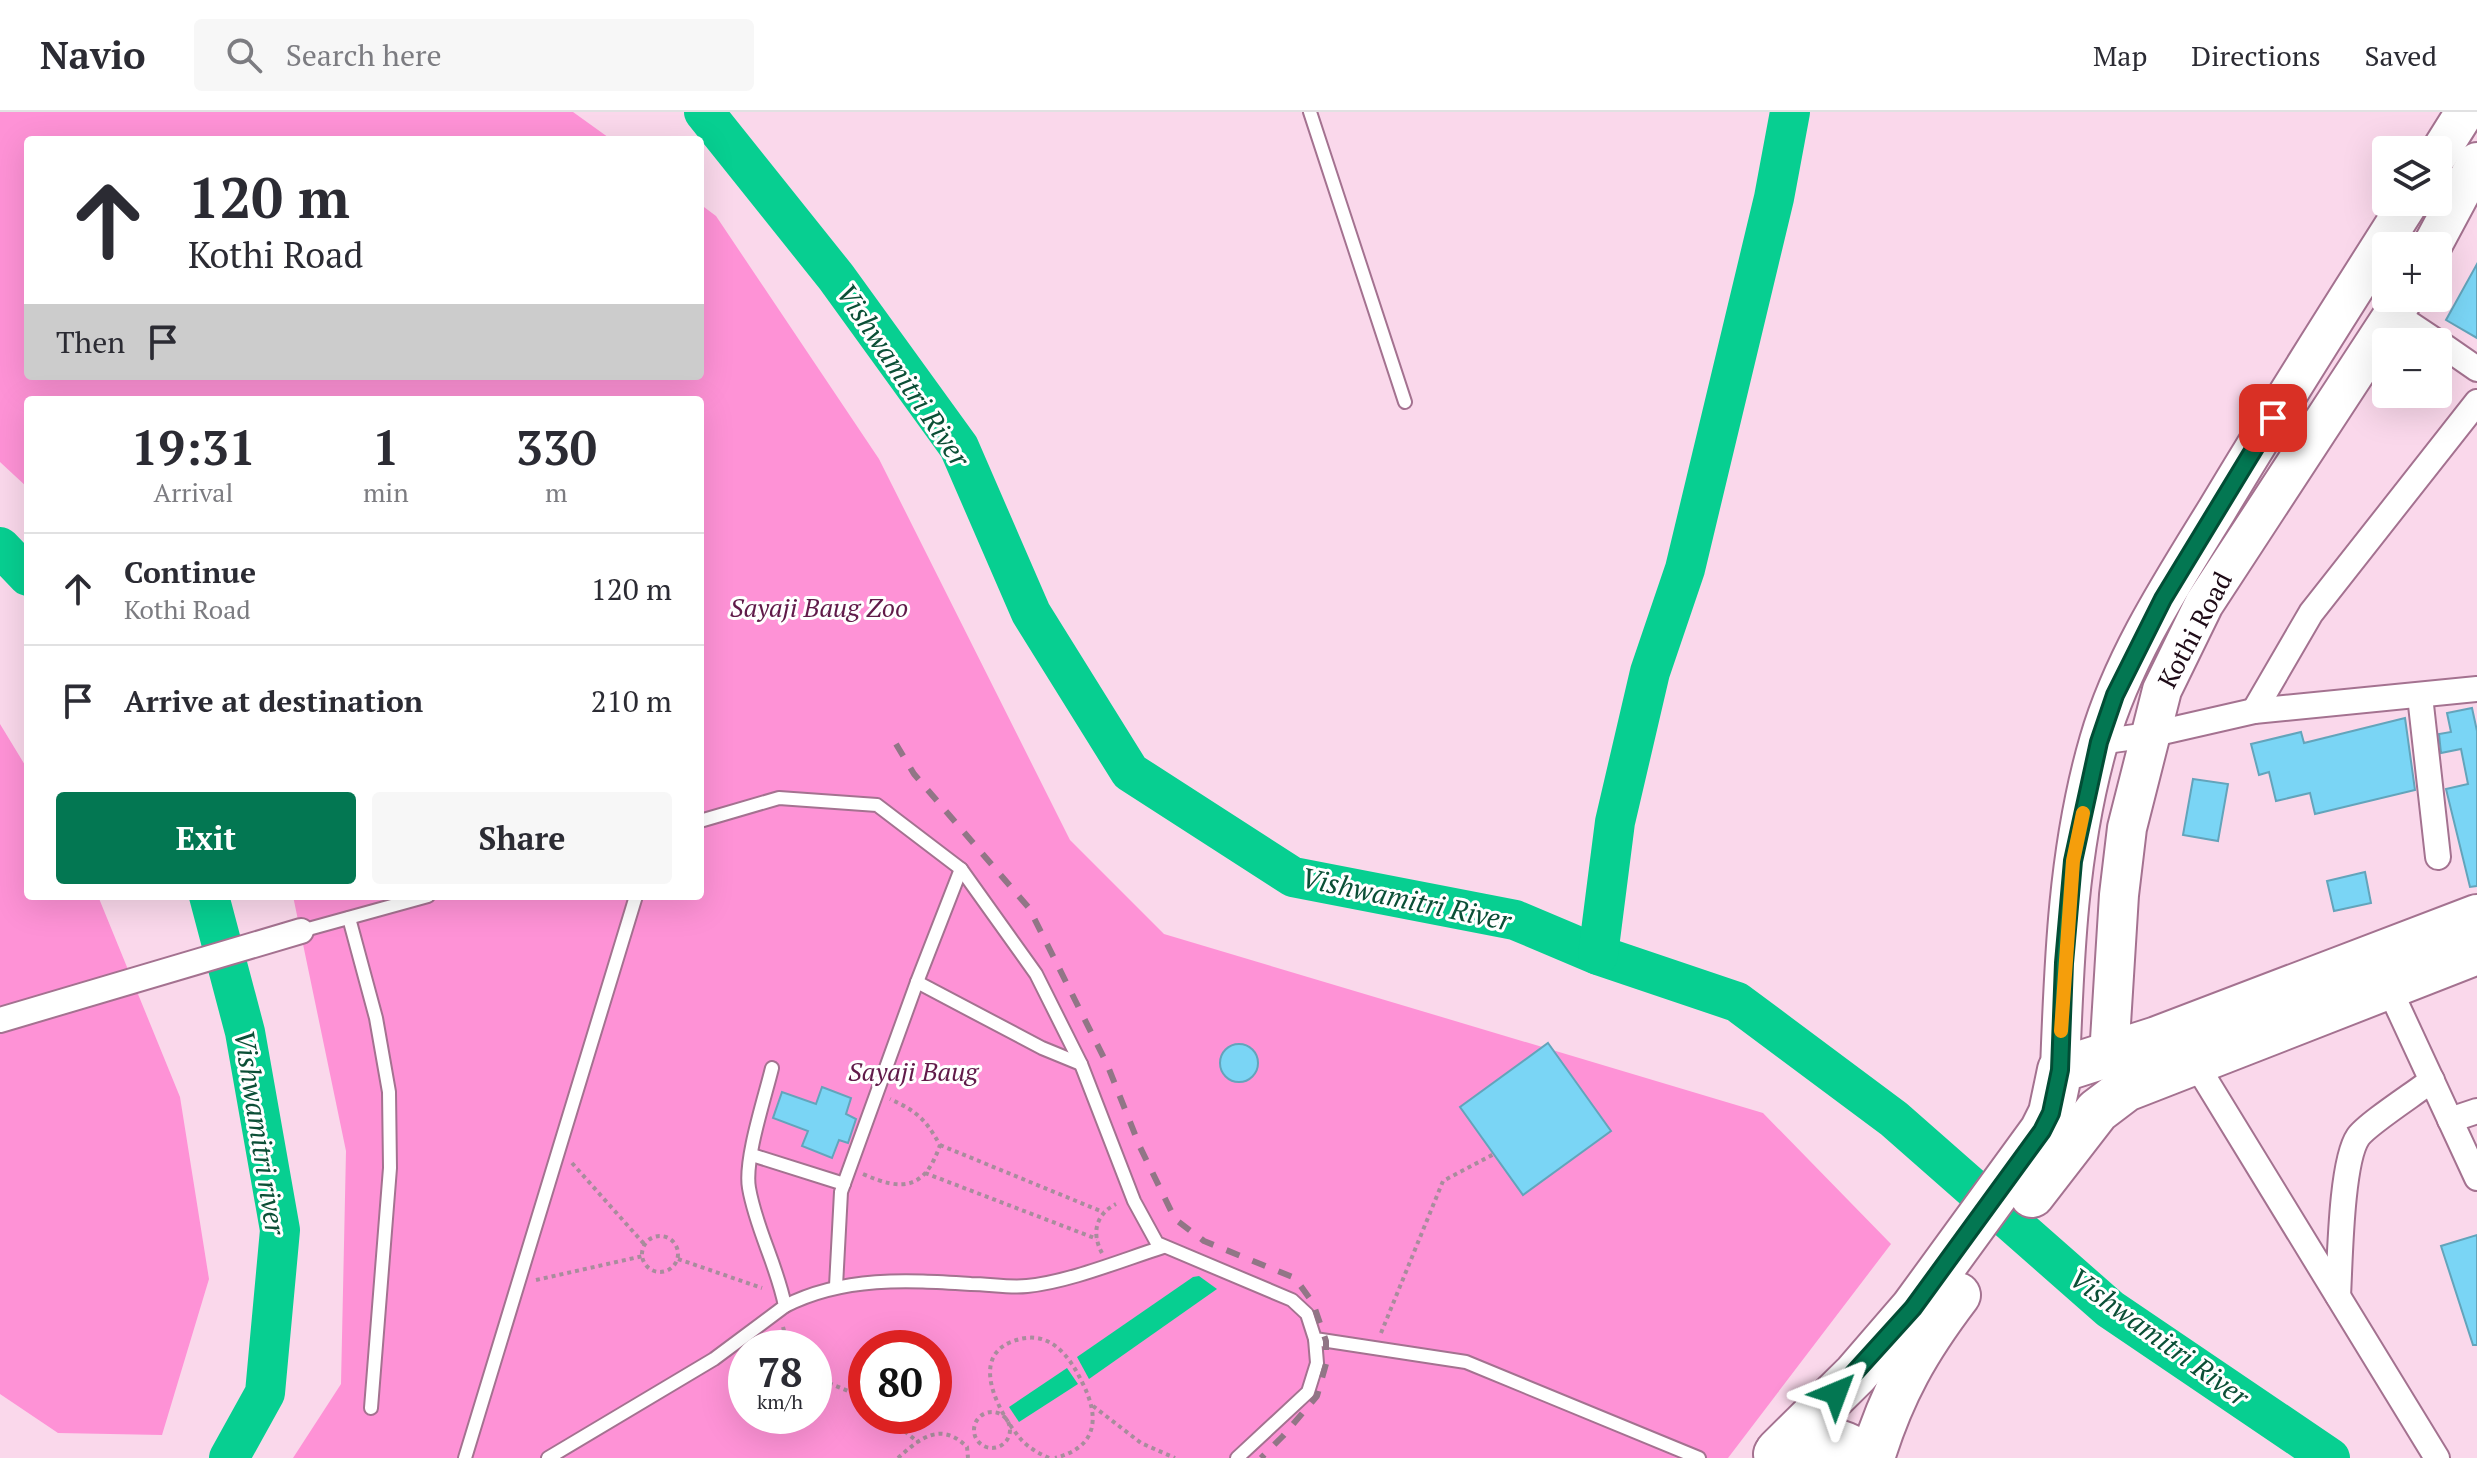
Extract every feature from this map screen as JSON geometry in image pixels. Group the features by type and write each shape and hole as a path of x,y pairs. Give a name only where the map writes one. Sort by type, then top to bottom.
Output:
{"highway":[{"path":"2053,1131 2060,1070 2109,1056 2477,917"},
{"path":"1775,1455 1856,1374 1925,1315 2053,1131 2126,1089 2477,952"},
{"path":"2107,1101 2109,1056"},
{"path":"1775,1455 1796,1442 1816,1438 1837,1440 1870,1458 1893,1397 1917,1351 1925,1315"}],"main road":[{"path":"2450,136 2465,112"},
{"path":"2440,232 2477,162"},
{"name":"Kothi Road","path":"2060,1070 2064,963 2073,861 2099,742 2115,695 2163,599 2400,216"},
{"name":"Kothi Road","path":"2109,1056 2120,882 2127,828 2162,690 2204,604 2396,312"}],"street":[{"path":"2406,312 2423,328"},
{"path":"2452,352 2477,369"},
{"path":"2254,711 2311,613 2477,402"},
{"path":"2099,742 2149,735 2254,711 2477,689"},
{"path":"2420,696 2438,857"},
{"path":"0,1020 301,931"},
{"path":"2388,986 2477,1178"},
{"path":"2194,1061 2437,1458"},
{"path":"2338,1296 2349,1157 2359,1135 2432,1080"},
{"path":"2450,1120 2477,1111"}],"lane":[{"path":"1310,112 1405,402"},
{"path":"704,820 779,798 877,805 961,869 1036,974 1081,1064 1134,1201 1157,1243 1292,1300 1307,1314 1315,1339 1317,1363 1308,1392 1237,1458"},
{"path":"836,1286 841,1192 961,869"},
{"path":"301,931 414,900"},
{"path":"465,1458 635,900"},
{"path":"349,918 376,1018 389,1092 390,1168 371,1408"},
{"path":"917,982 1042,1048 1081,1064"},
{"path":"772,1068 748,1186 784,1300"},
{"path":"752,1155 844,1184"},
{"path":"548,1458 714,1359 784,1300 836,1286 896,1280 1026,1286 1109,1265 1163,1247"},
{"path":"1315,1339 1466,1362 1699,1458"}],"path":[{"path":"877,1093 906,1106 926,1121 940,1145 1103,1212"},
{"path":"850,1168 887,1185 906,1185 933,1166 940,1145"},
{"path":"559,1148 645,1245"},
{"path":"1375,1348 1443,1181 1494,1154"},
{"path":"925,1173 1097,1239"},
{"path":"1109,1265 1097,1239 1097,1223 1103,1212 1114,1205 1134,1201"},
{"path":"664,1236 677,1247 678,1259 671,1268 659,1271 648,1266 643,1256 645,1245 653,1237 664,1236"},
{"path":"518,1283 643,1256"},
{"path":"678,1259 784,1300"},
{"path":"1093,1406 1077,1372 1059,1346 1043,1338 1028,1337 999,1349 989,1372 993,1393 1006,1419 1010,1431 1005,1443 987,1448 977,1441 973,1430 981,1415 997,1412 1006,1419 1020,1439 1036,1452 1052,1458 1080,1447 1091,1432 1093,1406"},
{"path":"1093,1406 1141,1443 1175,1458"},
{"path":"898,1458 932,1434 945,1433 958,1438 967,1447 968,1458"},
{"path":"908,1434 918,1442"},
{"path":"967,1447 977,1441"}],"green space":[{"name":"Sayaji Baug","path":"0,112 573,112 606,136 24,136 24,380 704,380 704,207 716,216 879,459 1070,840 1164,934 1763,1113 1891,1244 1728,1458 293,1458 341,1384 346,1151 294,900 704,900 704,396 24,396 24,484 0,462"},
{"path":"0,724 24,763 24,900 100,900 180,1097 209,1279 162,1435 58,1433 0,1394"}],"shaded area":[{"path":"1199,1276 1217,1289 1089,1379 1077,1357 1193,1277"},
{"path":"1067,1368 1078,1384 1019,1422 1009,1407"}],"building":[{"path":"2477,264 2477,338 2446,320"},
{"path":"2472,708 2477,731 2477,886 2470,887 2446,789 2468,784 2461,749 2441,753 2439,734 2451,732 2447,713"},
{"path":"2405,718 2415,790 2315,814 2310,793 2276,801 2269,772 2259,775 2251,744 2301,732 2304,743"},
{"path":"2193,779 2228,784 2218,841 2183,835"},
{"path":"2365,872 2371,903 2334,911 2327,881"},
{"path":"1548,1043 1611,1131 1523,1195 1460,1107"},
{"path":"1239,1044 1252,1050 1258,1063 1252,1076 1239,1082 1226,1076 1220,1063 1226,1050"},
{"path":"822,1087 851,1098 846,1114 856,1119 848,1143 839,1140 832,1158 802,1146 808,1131 773,1118 782,1092 816,1104"},
{"path":"2477,1235 2477,1345 2473,1345 2441,1246"}],"waterway":[{"name":"Vishwamitri River","path":"704,112 836,277 959,447 1031,613 1130,772 1293,877 1515,920 1598,955 1737,1002 1894,1119 2110,1309 2330,1458"},
{"path":"1598,955 1615,822 1650,672 1685,569 1774,198 1790,112"},
{"name":"Vishwamitri river","path":"0,547 24,572"},
{"name":"Vishwamitri river","path":"210,900 245,1032 280,1230 265,1393 229,1458"}],"railway":[{"path":"896,744 914,774 1029,908 1107,1064 1140,1147 1175,1219 1204,1241 1295,1278 1313,1303 1326,1341 1326,1364 1317,1396 1261,1458"}],"slow traffic":[{"path":"2061,1031 2073,861 2083,813"}],"route":[{"path":"1836,1393 1913,1308 2042,1131 2051,1113 2060,1070 2064,963 2073,861 2099,742 2115,695 2163,599 2273,418"}],"park label":[{"name":"Sayaji Baug Zoo","path":"819,608"}]}
